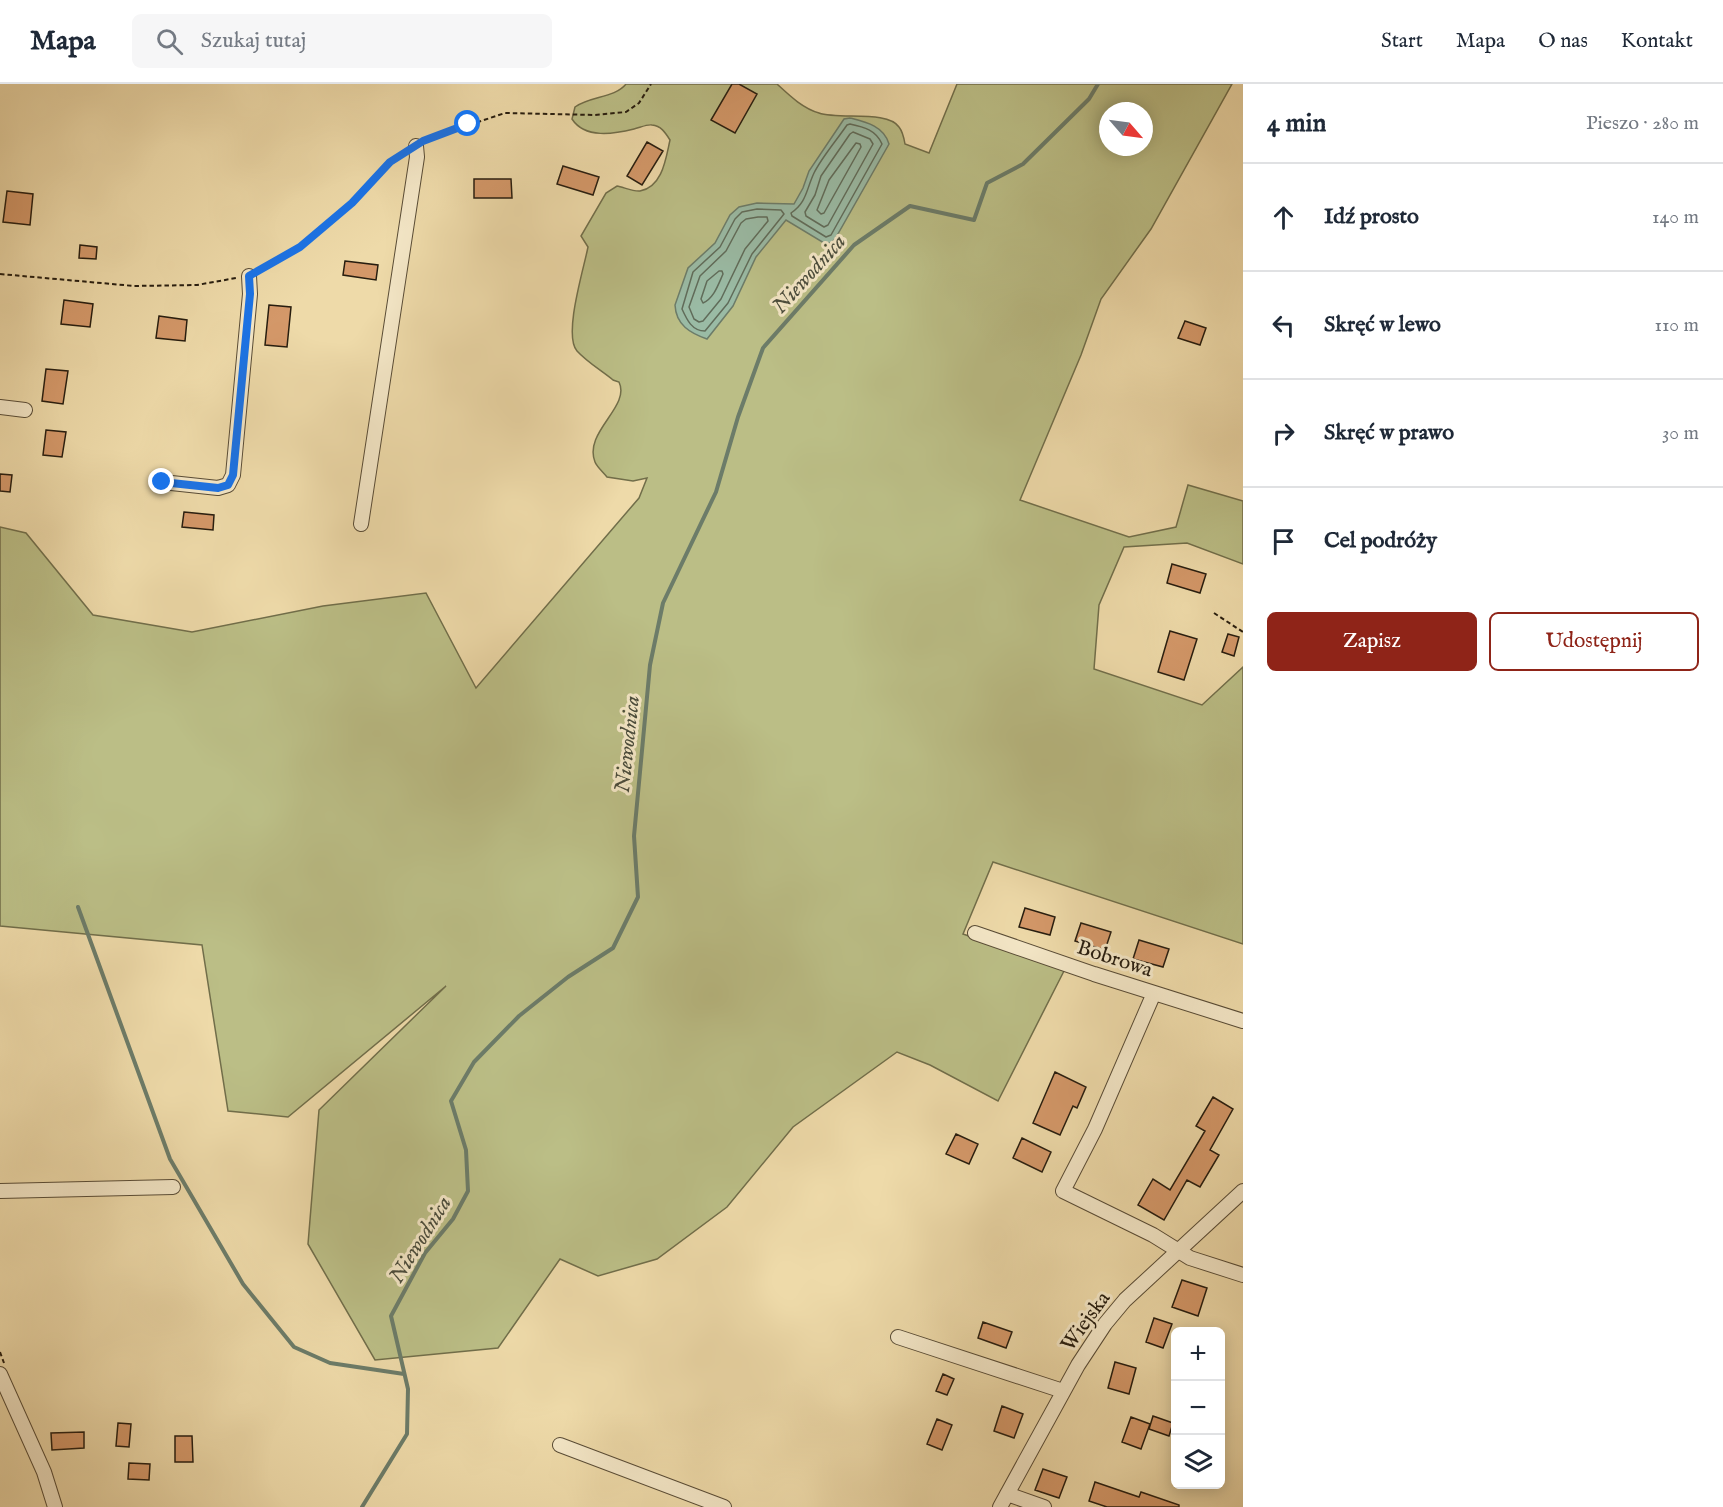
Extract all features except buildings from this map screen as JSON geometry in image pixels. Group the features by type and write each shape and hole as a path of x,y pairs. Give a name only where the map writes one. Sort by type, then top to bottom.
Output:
{"street":[{"path":"361,524 417,157 416,146"},
{"path":"162,482 218,488 228,485 233,475 250,294 249,276"},
{"path":"0,407 25,410"},
{"name":"Bobrowa","path":"975,933 1243,1021"},
{"path":"1154,993 1095,1129 1063,1191 1153,1235 1177,1252 1243,1275"},
{"path":"0,1191 173,1187"},
{"name":"Wiejska","path":"1000,1507 1063,1391 1105,1324 1125,1300 1243,1191"},
{"path":"898,1336 1063,1391"},
{"path":"0,1374 44,1472 55,1507"},
{"path":"560,1445 724,1507"},
{"path":"1006,1494 1044,1507"}],"path":[{"path":"0,274 134,286 197,285 249,276 300,247 352,203 390,162 423,141 505,113 595,115 626,112 639,104 651,84"},
{"path":"1214,613 1243,632"}],"green space":[{"path":"626,84 777,84 801,105 819,113 874,117 893,122 899,127 905,144 929,153 957,84 1232,84 1151,229 1101,299 1081,355 1020,500 1129,537 1176,527 1188,485 1243,501 1243,564 1187,543 1124,547 1099,605 1094,669 1202,705 1243,667 1243,944 993,862 963,934 1065,969 998,1101 930,1065 897,1052 793,1127 727,1207 657,1259 598,1276 560,1259 498,1348 375,1360 308,1244 319,1110 446,986 288,1117 228,1111 202,945 0,926 0,527 26,533 93,615 192,632 323,606 426,593 476,688 639,498 647,478 633,481 607,477 596,464 593,451 595,440 619,401 621,391 619,382 613,380 577,351 573,343 572,331 588,247 581,236 606,193 617,186 640,191 654,184 665,163 670,140 662,130 655,126 648,125 618,132 600,133 584,130 572,119 575,107 581,103 616,92"}],"water":[{"path":"850,118 879,129 889,144 835,239 831,243 824,243 786,220 756,257 733,306 707,339 690,331 678,318 675,305 688,268 715,243 730,215 739,207 757,203 794,204 809,171 844,119"}],"waterway":[{"name":"Niewodnica","path":"362,1507 407,1434 408,1389 391,1316 425,1253 453,1219 468,1191 466,1150 451,1101 474,1062 519,1016 568,977 613,948 638,897 634,836 650,665 663,603 716,492 738,417 763,348 854,245 910,206 974,220 987,183 1023,164 1089,99 1098,84"},
{"path":"78,907 170,1159 243,1284 294,1347 330,1363 404,1374"}],"route":[{"path":"162,482 218,488 228,485 233,475 250,294 249,276 300,247 352,203 390,162 423,141 468,124"}]}
